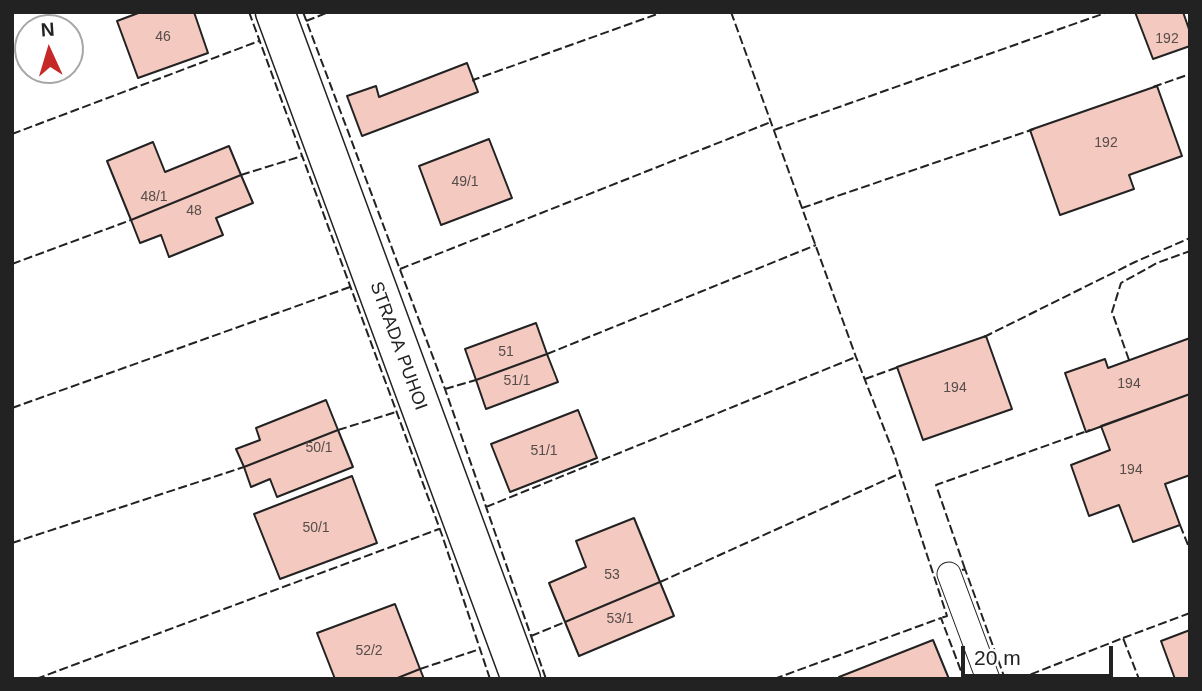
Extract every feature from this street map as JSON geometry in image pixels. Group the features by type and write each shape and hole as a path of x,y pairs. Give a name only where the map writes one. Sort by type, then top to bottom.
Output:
{"street":[{"name":"STRADA PUHOI","path":"275,12 521,679"}],"lane":[{"path":"949,574 988,679"}],"building":[{"path":"141,12 194,12 208,53 138,78 117,21"},
{"path":"1135,12 1183,12 1190,32 1190,46 1153,59"},
{"path":"467,63 478,92 362,136 347,96 376,86 379,97"},
{"path":"1157,86 1182,156 1129,175 1134,189 1060,215 1030,130"},
{"path":"489,139 512,198 441,225 419,166"},
{"path":"153,142 165,172 229,146 241,175 131,220 107,161"},
{"path":"241,175 253,203 216,218 223,235 169,257 161,235 140,243 131,220"},
{"path":"536,323 547,354 476,380 465,349"},
{"path":"986,336 1012,409 923,440 897,367"},
{"path":"1190,338 1190,394 1086,432 1065,373 1105,359 1108,368"},
{"path":"547,354 558,382 486,409 476,380"},
{"path":"1190,394 1190,475 1165,484 1180,525 1133,542 1119,505 1089,516 1071,465 1110,450 1101,426"},
{"path":"326,400 338,430 244,467 236,449 260,440 256,428"},
{"path":"578,410 597,458 510,492 491,444"},
{"path":"338,430 353,467 277,497 270,479 251,487 244,467"},
{"path":"352,476 377,543 280,579 254,514"},
{"path":"634,518 660,582 565,622 549,583 586,567 576,541"},
{"path":"660,582 674,616 579,656 565,622"},
{"path":"395,604 420,669 395,679 335,679 317,633"},
{"path":"1190,630 1190,679 1175,679 1161,641"},
{"path":"933,640 949,679 839,679 839,677"},
{"path":"420,669 424,679 395,679"}],"fence":[{"path":"249,12 442,535 490,679"},
{"path":"303,12 445,389 546,679"},
{"path":"306,21 329,12"},
{"path":"474,82 473,80 663,12"},
{"path":"731,12 894,454 947,616 941,618"},
{"path":"774,130 1108,12"},
{"path":"12,134 259,41"},
{"path":"1153,87 1190,74"},
{"path":"400,269 771,122"},
{"path":"802,208 1034,129"},
{"path":"241,175 302,156"},
{"path":"12,264 131,220"},
{"path":"984,337 1135,262 1190,238"},
{"path":"547,354 816,245"},
{"path":"1129,360 1112,312 1121,283 1157,263 1190,251"},
{"path":"12,408 350,287"},
{"path":"486,507 856,357"},
{"path":"865,379 901,366"},
{"path":"445,389 476,380"},
{"path":"338,430 396,412"},
{"path":"965,569 936,485 1090,430"},
{"path":"12,543 244,467"},
{"path":"660,582 901,473"},
{"path":"1180,525 1190,550"},
{"path":"36,679 439,529"},
{"path":"962,570 965,569 1005,679"},
{"path":"1123,638 1190,613"},
{"path":"774,679 941,618 964,679"},
{"path":"531,636 565,622"},
{"path":"1019,679 1123,638 1139,679"},
{"path":"420,669 480,649"}]}
